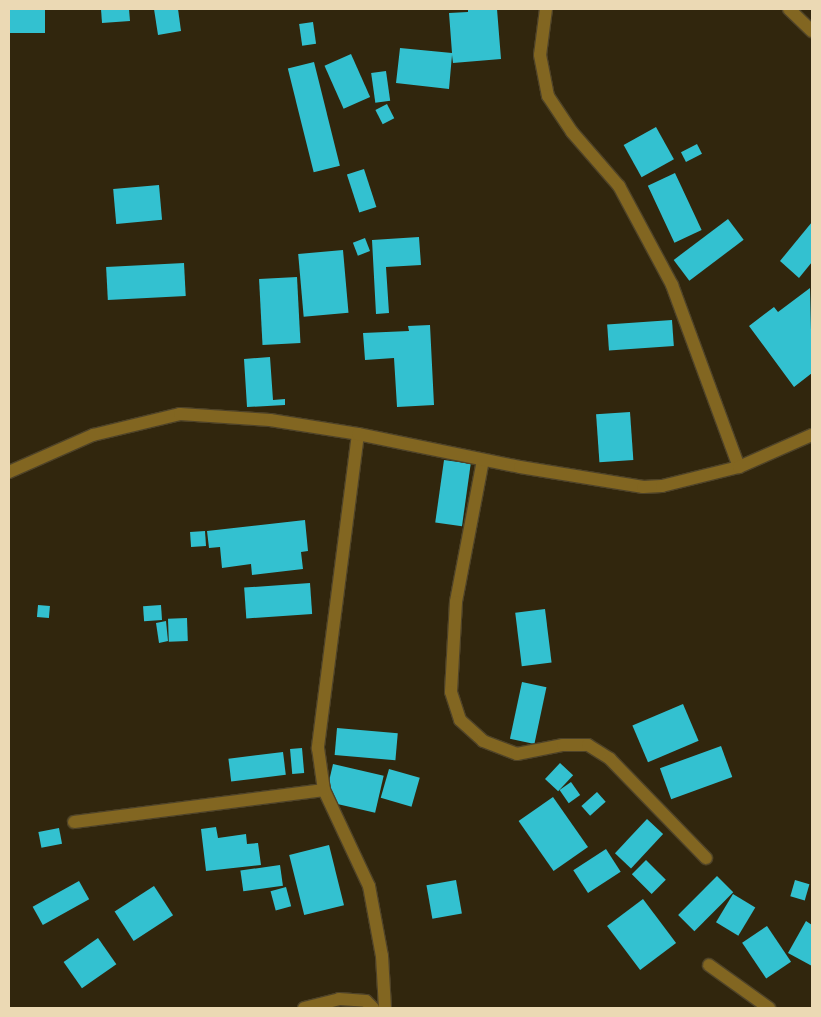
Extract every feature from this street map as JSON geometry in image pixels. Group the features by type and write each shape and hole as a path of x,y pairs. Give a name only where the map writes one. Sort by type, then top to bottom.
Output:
{"street":[{"path":"546,9 540,55 548,96 572,132 619,186 672,285 739,467"},
{"path":"789,9 812,31"},
{"path":"9,472 93,434 180,414 270,420 358,434 483,460 643,487 662,486 739,467 812,435"},
{"path":"358,434 318,748 324,790 370,886 382,956 385,1008"},
{"path":"483,460 456,602 451,692 460,720 483,741 517,754 563,744 588,745 610,759 706,858"},
{"path":"74,822 324,790"},
{"path":"709,965 769,1008"},
{"path":"304,1008 339,999 366,1000 372,1008"}],"building":[{"path":"10,9 45,9 45,33 10,33"},
{"path":"101,9 129,9 130,21 102,23"},
{"path":"154,9 178,9 181,31 158,35"},
{"path":"468,9 497,9 501,59 453,63 452,55 449,89 396,83 400,48 452,53 449,13 468,12"},
{"path":"313,22 316,44 302,46 299,24"},
{"path":"351,54 370,97 344,109 325,66"},
{"path":"314,62 340,166 314,172 288,69"},
{"path":"386,71 390,101 375,103 371,73"},
{"path":"387,104 394,118 383,124 375,110"},
{"path":"656,127 674,159 642,177 624,145"},
{"path":"697,144 702,154 686,162 681,152"},
{"path":"364,169 376,207 359,213 347,175"},
{"path":"675,173 702,230 674,243 648,186"},
{"path":"159,185 162,220 116,224 113,189"},
{"path":"728,219 744,240 689,281 674,260"},
{"path":"812,222 812,262 799,278 780,261"},
{"path":"419,237 421,265 386,267 389,313 376,314 372,240"},
{"path":"365,238 370,251 358,256 353,243"},
{"path":"343,250 348,313 304,317 298,254"},
{"path":"184,263 186,296 108,300 106,267"},
{"path":"297,277 300,343 263,345 259,279"},
{"path":"810,288 812,373 794,387 749,326 774,307 778,312"},
{"path":"672,320 674,346 609,350 607,325"},
{"path":"430,325 434,405 397,407 394,358 365,360 363,333 409,331 408,326"},
{"path":"270,357 273,400 285,399 285,405 247,407 244,359"},
{"path":"630,412 633,460 599,462 596,414"},
{"path":"444,460 471,464 462,526 435,522"},
{"path":"305,520 308,551 301,552 303,569 252,575 251,564 222,568 220,547 209,548 207,531"},
{"path":"205,531 206,546 191,547 190,532"},
{"path":"310,583 312,614 246,619 244,588"},
{"path":"38,605 50,606 49,618 37,617"},
{"path":"161,605 162,620 144,621 143,606"},
{"path":"545,609 552,663 522,666 515,613"},
{"path":"187,618 188,641 169,642 168,619"},
{"path":"166,621 168,641 159,643 156,623"},
{"path":"522,682 546,687 534,744 510,739"},
{"path":"683,704 699,741 648,762 632,725"},
{"path":"337,728 398,733 395,760 335,755"},
{"path":"721,746 732,777 671,799 660,768"},
{"path":"302,748 304,773 292,774 290,749"},
{"path":"283,752 286,775 231,782 228,759"},
{"path":"560,763 573,775 558,791 545,779"},
{"path":"333,764 384,776 375,813 324,801"},
{"path":"389,769 420,778 411,807 381,798"},
{"path":"571,782 580,795 569,803 560,790"},
{"path":"597,792 606,802 590,816 581,806"},
{"path":"553,797 588,847 554,871 519,821"},
{"path":"647,819 663,834 631,868 615,853"},
{"path":"216,827 218,838 246,834 247,844 258,843 261,865 206,871 201,829"},
{"path":"59,828 62,844 41,848 38,832"},
{"path":"329,845 344,905 304,915 289,855"},
{"path":"606,849 621,872 588,893 573,870"},
{"path":"646,860 666,880 652,894 632,874"},
{"path":"280,865 283,886 243,891 240,871"},
{"path":"717,876 733,892 694,931 678,915"},
{"path":"456,880 462,913 432,919 426,885"},
{"path":"795,880 809,884 805,900 790,896"},
{"path":"79,881 89,899 43,925 33,907"},
{"path":"154,886 173,915 134,941 115,912"},
{"path":"286,887 291,906 276,910 271,891"},
{"path":"733,894 755,907 738,936 716,922"},
{"path":"643,899 676,943 640,970 607,926"},
{"path":"806,921 812,925 812,966 788,953"},
{"path":"767,926 791,962 766,978 742,943"},
{"path":"98,938 116,964 82,988 64,962"}]}
